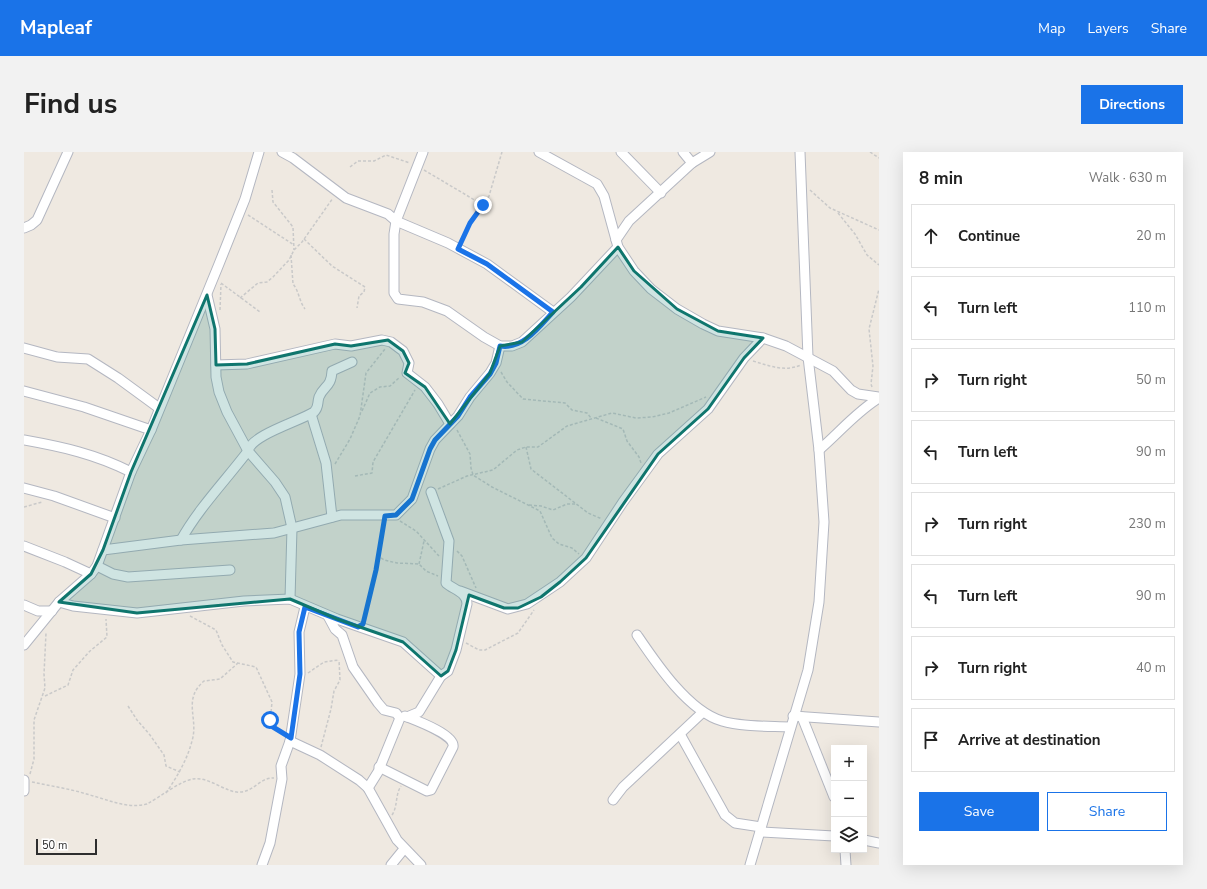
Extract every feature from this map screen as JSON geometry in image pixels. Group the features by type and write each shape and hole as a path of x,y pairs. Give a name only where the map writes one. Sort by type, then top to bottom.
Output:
{"street":[{"path":"24,228 37,220 68,152"},
{"path":"24,645 60,602 91,574 97,566 130,472 151,430 207,295 240,210 259,152"},
{"path":"282,152 346,198 388,214 396,221 487,264 553,312"},
{"path":"423,152 396,221 394,234 395,296 398,299 423,302 447,311 484,337 500,346 512,346 522,342 581,287 617,244 629,221 692,163 710,152"},
{"path":"539,152 597,184 604,196 617,244 634,271 651,289 677,309 718,331 763,338 786,346 808,360 833,371 851,390 858,394 879,397"},
{"path":"621,152 661,193"},
{"path":"684,152 692,163"},
{"path":"750,865 790,727 798,717 808,670 819,602 824,522 819,450 808,360 800,152"},
{"path":"207,295 215,329 216,365 219,392 227,412 248,451 275,482 285,497 292,528 290,599"},
{"path":"430,492 448,536 449,545 446,580 448,585 508,609 518,608 540,597 560,582 584,559 658,454 708,409 744,358 763,338"},
{"path":"216,365 247,364 335,344 351,346 372,340 391,342 407,356 409,363 407,371 409,375 419,383 438,404 451,423"},
{"path":"103,550 181,540 274,533 341,515 388,516 399,512 412,499 430,449 435,440 458,416 496,363 500,346"},
{"path":"24,348 57,357 86,358 118,378 159,408"},
{"path":"181,540 195,516 248,451 250,446 268,434 311,414 317,409 319,398 331,382 332,371 352,362"},
{"path":"24,391 84,407 151,430"},
{"path":"819,450 840,433 864,408 879,397"},
{"path":"311,414 326,463 332,517"},
{"path":"24,440 78,451 112,463 130,472"},
{"path":"24,488 54,496 115,518"},
{"path":"24,546 91,574"},
{"path":"97,566 113,574 128,577 230,570"},
{"path":"407,717 419,712 441,676 448,671 458,639 467,601 460,591"},
{"path":"60,602 73,606 137,613 244,601 290,599 328,616 403,642 441,676"},
{"path":"24,605 50,613"},
{"path":"262,865 270,843 282,779 281,766 290,740 298,682 299,632 305,607"},
{"path":"328,616 335,629 342,635 344,659 384,710 407,717 450,738 453,744 431,790 427,791 379,767"},
{"path":"637,635 659,667 702,712 724,722 790,727"},
{"path":"613,800 628,782 702,712"},
{"path":"368,788 400,720 398,714"},
{"path":"798,717 879,722"},
{"path":"798,717 831,790"},
{"path":"680,734 729,820 761,830 831,836"},
{"path":"290,740 318,754 359,780 368,788 397,840 421,865"},
{"path":"24,791 26,781"},
{"path":"867,841 879,843"},
{"path":"391,865 404,849"},
{"path":"845,853 846,865"}],"path":[{"path":"458,249 470,223 483,205 493,185 497,165 502,152"},
{"path":"870,152 879,158"},
{"path":"350,167 358,161 374,161 386,155 406,160 440,178 483,205"},
{"path":"802,182 830,208 879,230"},
{"path":"272,190 273,202 293,227 294,250"},
{"path":"240,298 258,283 267,282 273,277 304,239 337,191"},
{"path":"240,210 294,244"},
{"path":"837,212 856,234 867,255 879,265"},
{"path":"304,239 332,266 365,287 364,292 359,296 357,308"},
{"path":"291,256 293,284 296,287 301,303 305,309"},
{"path":"219,315 221,280"},
{"path":"221,283 260,312"},
{"path":"879,289 869,329 873,366 870,384 879,397"},
{"path":"361,412 366,373 391,342"},
{"path":"744,358 783,369 794,368 808,360"},
{"path":"496,363 507,382 523,399 565,404 572,410 587,413 591,418"},
{"path":"335,464 350,439 370,393 380,388 390,386 407,371"},
{"path":"355,476 372,473 373,462 419,383"},
{"path":"430,492 473,474 493,470 517,450 526,447 538,447 563,428 591,418 612,413 636,418 652,417 669,413 720,391"},
{"path":"595,417 623,429 627,441 639,457 645,472"},
{"path":"451,423 470,454 473,474 492,487 540,511 552,538 556,543 572,548 584,559"},
{"path":"526,447 531,469 588,513 599,519 603,519"},
{"path":"24,507 34,506 54,496"},
{"path":"527,505 541,506 553,510 567,504 578,504"},
{"path":"358,627 364,622 388,516 416,531 438,555 448,563"},
{"path":"419,564 424,540"},
{"path":"449,545 462,556 476,588 478,598"},
{"path":"378,555 384,560 397,563 419,564 426,571 446,580"},
{"path":"458,639 479,650 485,650 518,633 534,611 540,597"},
{"path":"181,608 192,617 216,630 225,651 233,662 256,667 272,702 270,723 290,740"},
{"path":"44,697 68,685 73,670 90,651 107,637 106,609"},
{"path":"50,613 46,634 44,674 46,688 44,697 37,707 34,720 34,759 26,781 90,795 111,803 139,806 193,779 207,781 240,792 248,790 268,778 282,779"},
{"path":"298,682 319,665 344,659 340,680 334,692 331,709 318,754"},
{"path":"164,794 180,772 193,741 194,718 191,700 194,693 204,681 220,679 238,663"},
{"path":"128,706 136,720 150,735 164,755 166,766 180,772"},
{"path":"387,822 394,812 397,792 405,780"}],"highlighted area":[{"path":"618,247 634,271 677,309 718,331 763,338 744,358 708,409 658,454 586,558 560,582 541,597 518,608 504,608 469,595 456,650 448,671 441,676 403,642 337,619 290,599 137,613 59,602 91,574 103,550 131,472 207,295 215,329 216,365 247,364 335,344 351,346 388,340 403,351 409,363 405,373 425,387 450,424 490,373 500,346 522,342 581,287"}],"route":[{"path":"270,720 273,727 291,738 292,721 300,674 299,632 305,607 358,627 363,624 376,570 385,516 396,515 412,499 423,473 430,449 435,440 458,416 470,397 490,374 496,363 500,346 512,346 522,342 553,312 487,264 458,249 470,223 483,205"}]}
